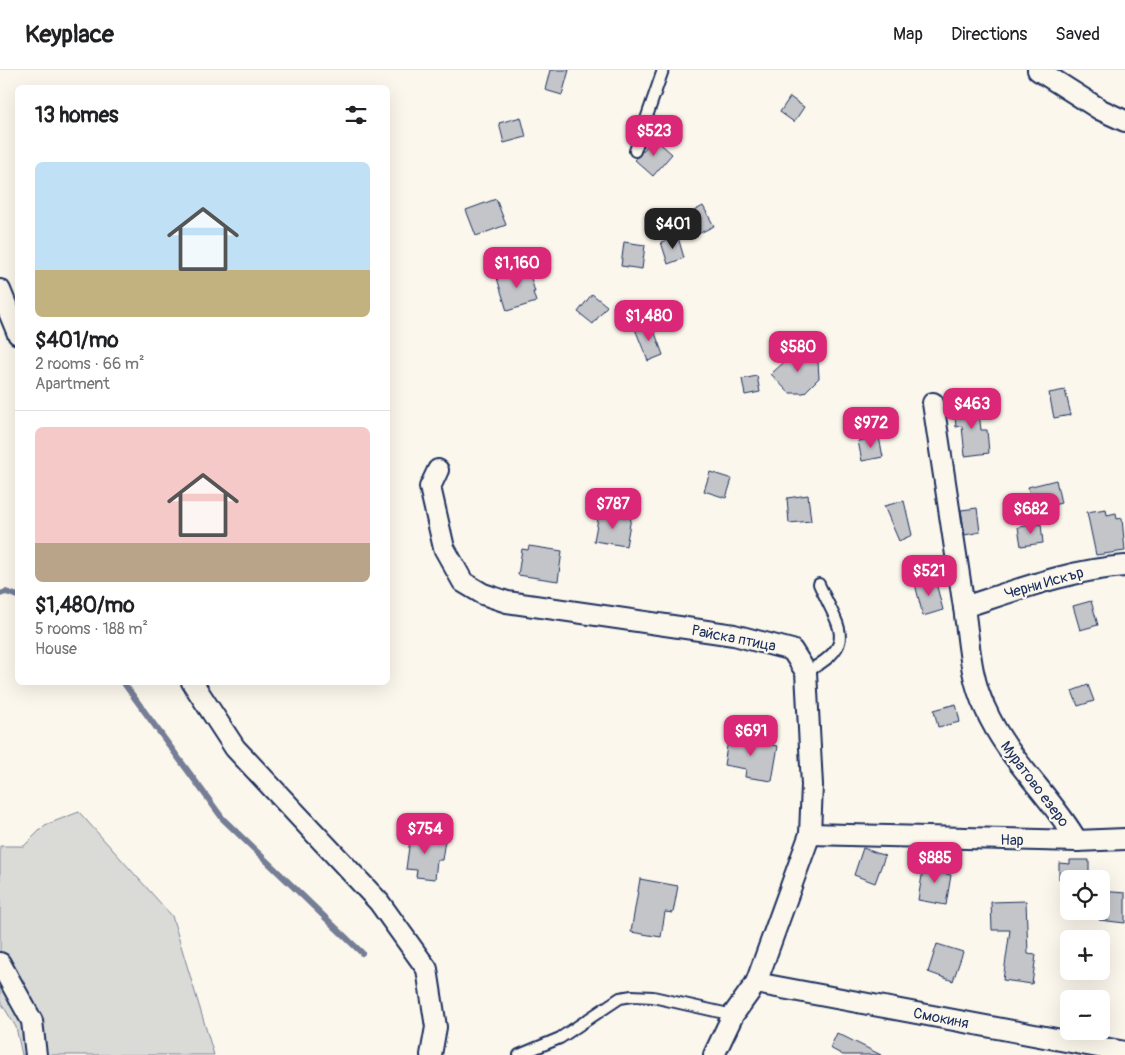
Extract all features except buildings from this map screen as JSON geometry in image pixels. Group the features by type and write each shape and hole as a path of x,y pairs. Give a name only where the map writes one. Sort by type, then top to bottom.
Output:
{"street":[{"path":"1038,70 1101,110 1125,121"},
{"path":"0,290 15,327"},
{"name":"Муратово езеро","path":"933,403 964,607 970,659 984,707 998,735 1016,762 1064,818 1077,841"},
{"name":"Райска птица","path":"438,470 430,487 444,548 463,582 483,594 507,602 734,635 792,650 806,672 812,765 810,834 756,983 733,1015 714,1055"},
{"name":"Черни Искър","path":"964,607 1054,578 1106,567 1125,566"},
{"path":"194,685 234,748 379,902 427,969 436,1027 430,1055"},
{"name":"Нар","path":"810,834 1077,841 1125,839"},
{"path":"0,963 32,1021 36,1055"},
{"name":"Смокиня","path":"756,983 1125,1052"}],"lane":[{"path":"635,151 663,70"},
{"path":"806,672 824,663 837,650 840,643 840,631 819,584"},
{"path":"519,1055 560,1038 620,998 632,996 653,997 733,1015"}],"shaded area":[{"path":"79,812 172,916 214,1055 22,1055 16,1027 0,1001 0,846 24,846 45,825"}],"waterway":[{"path":"0,594 6,592 15,595"},
{"path":"125,685 223,819 362,953"}]}
